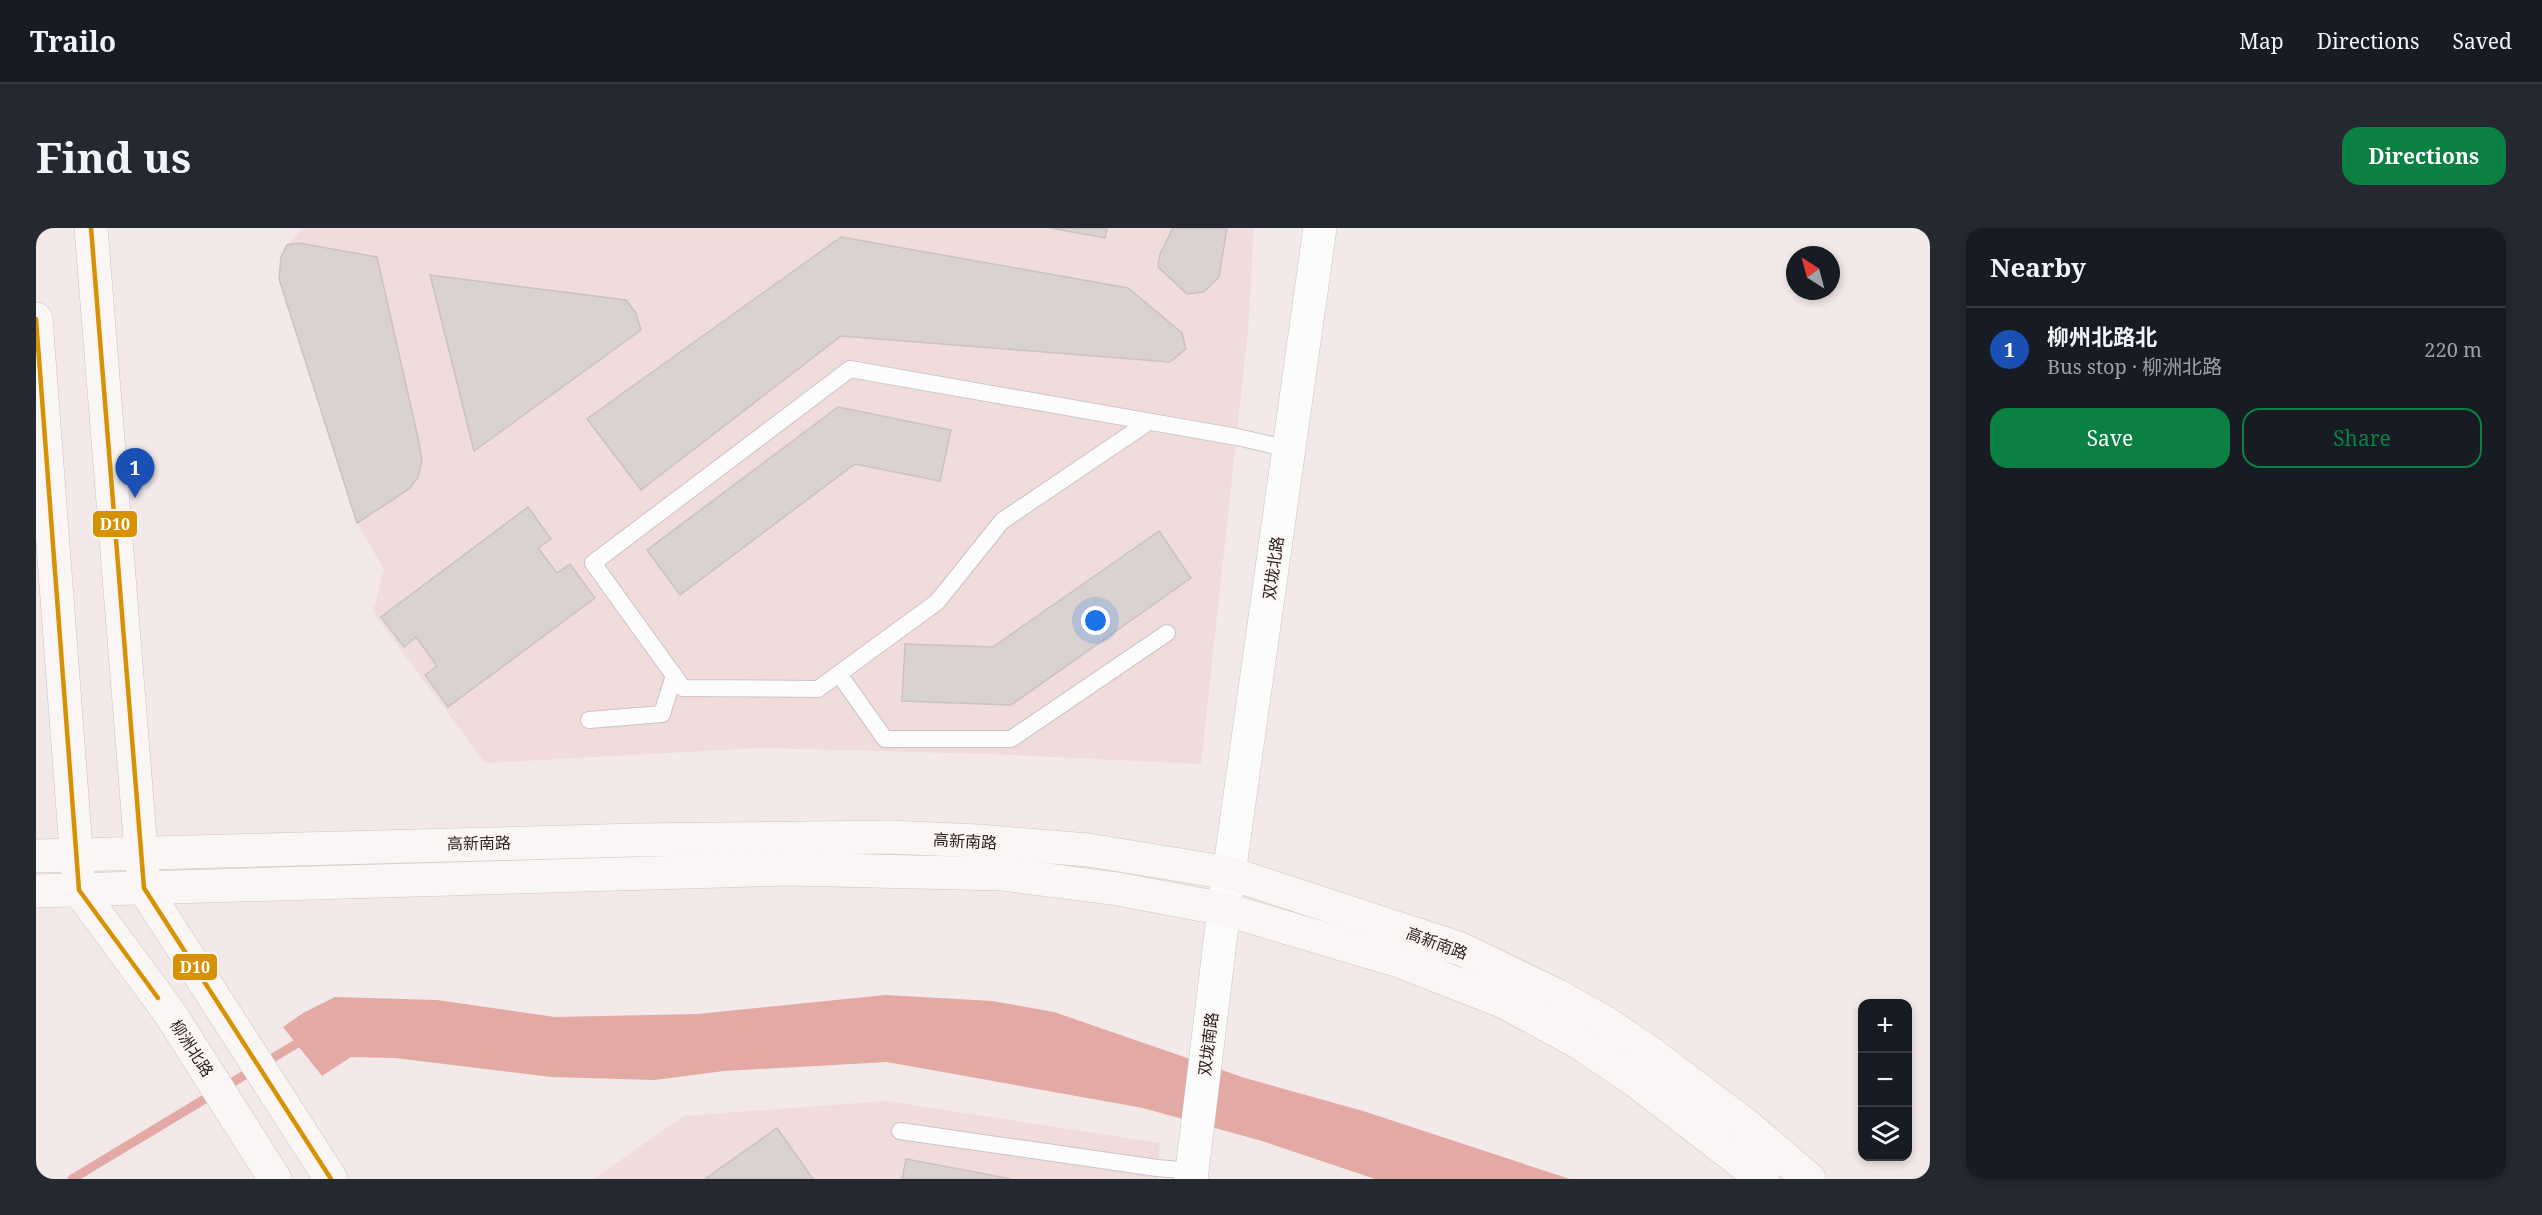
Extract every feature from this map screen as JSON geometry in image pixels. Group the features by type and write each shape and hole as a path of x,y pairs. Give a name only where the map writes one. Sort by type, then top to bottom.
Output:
{"main road":[{"path":"91,228 144,888 331,1179"},
{"path":"36,319 79,890"},
{"name":"高新南路","path":"36,856 637,840 890,837 1088,850 1229,873 1461,950 1556,995 1606,1023 1649,1052 1746,1126 1809,1179"},
{"name":"高新南路","path":"36,891 788,869 990,873 1118,889 1224,909 1399,962 1504,1002 1580,1043 1636,1081 1763,1179"},
{"name":"柳洲北路","path":"79,890 169,1012 273,1176"}],"street":[{"name":"双垅北路","path":"1224,909 1320,228"},
{"name":"双垅南路","path":"1192,1168 1224,909"}],"lane":[{"path":"1147,423 1002,521 937,602 818,689 683,688 593,563 850,369 1237,437 1290,449"},
{"path":"839,674 885,739 1011,739 1167,633"},
{"path":"589,720 662,714 674,675"},
{"path":"900,1131 1157,1168 1192,1168"}],"shaded area":[{"path":"303,228 1050,228 1105,238 1107,228 1254,228 1248,330 1201,764 989,754 759,748 485,763 373,612 384,569 357,523 409,489 418,477 422,461 377,257 299,243 287,245"},
{"path":"885,995 992,1001 1054,1012 1245,1078 1363,1111 1570,1179 1375,1179 1262,1141 1143,1108 887,1062 724,1071 655,1080 551,1077 395,1058 351,1057 322,1076 283,1027 303,1013 335,997 437,1000 555,1017 698,1014"},
{"path":"886,1101 1160,1143 1157,1179 593,1179 684,1116"}],"building":[{"path":"1050,228 1107,228 1105,238"},
{"path":"1173,228 1227,228 1219,277 1204,292 1187,294 1158,267 1160,254"},
{"path":"841,237 1128,288 1182,333 1186,349 1170,362 841,336 641,490 587,419"},
{"path":"299,243 377,257 418,438 422,461 418,477 409,489 357,523 279,279 281,257 287,245"},
{"path":"430,275 626,300 636,313 641,330 474,451"},
{"path":"838,407 951,430 940,481 855,464 680,595 647,550"},
{"path":"528,507 551,539 538,548 557,573 570,564 595,598 448,707 425,675 437,666 416,637 404,647 381,617"},
{"path":"1159,531 1191,578 1011,705 902,701 905,644 993,647"},
{"path":"777,1128 813,1179 705,1179"},
{"path":"906,1159 1011,1179 902,1179"}],"waterway":[{"path":"72,1179 306,1038"}],"transit line":[{"name":"D10","path":"91,228 144,888 331,1179"},
{"name":"D10","path":"36,319 79,890 158,998"}],"place":[{"name":"柳州北路北","path":"135,498"}]}
